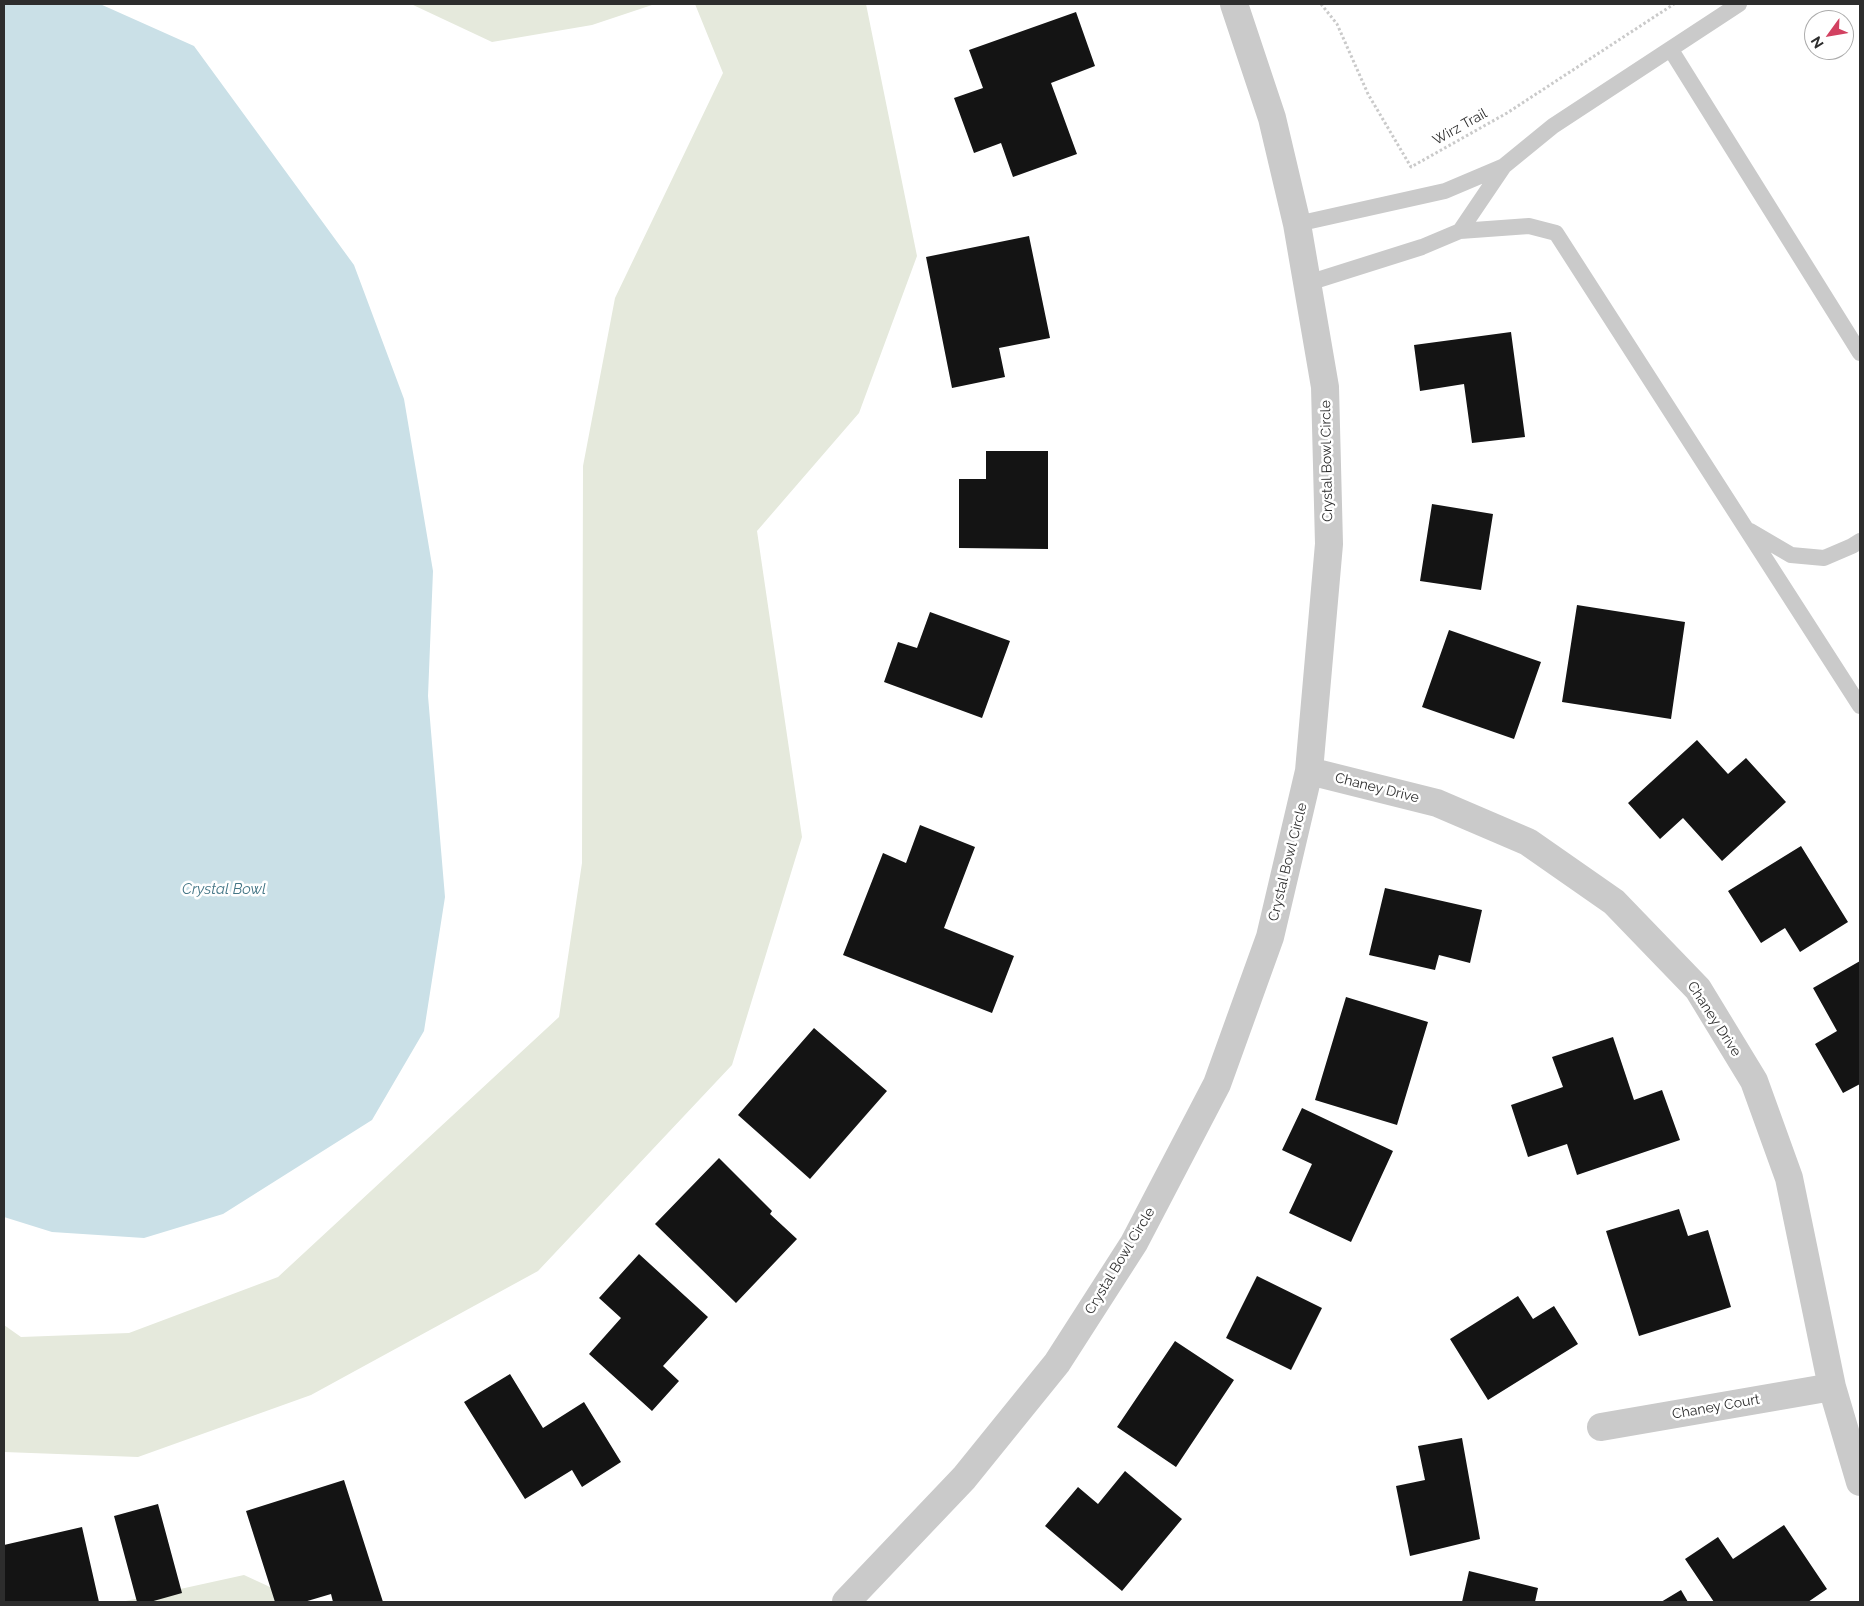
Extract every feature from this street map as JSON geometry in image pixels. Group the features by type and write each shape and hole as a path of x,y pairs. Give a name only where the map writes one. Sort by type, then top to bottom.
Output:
{"street":[{"name":"Crystal Bowl Circle","path":"846,1602 964,1478 1057,1363 1134,1243 1216,1084 1270,937 1309,771 1329,544 1325,387 1297,224 1272,118 1234,4"},
{"name":"Chaney Drive","path":"1309,771 1437,803 1528,842 1614,902 1698,989 1754,1081 1789,1178 1832,1387 1860,1482"},
{"name":"Chaney Court","path":"1601,1427 1832,1387"}],"lane":[{"path":"1297,224 1445,191 1504,166 1553,126 1739,4"},
{"path":"1671,50 1860,353"},
{"path":"1460,231 1504,166"},
{"path":"1308,283 1422,248 1460,231 1529,226 1556,233 1860,706"},
{"path":"1746,528 1791,555 1824,558 1860,541"}],"path":[{"name":"Wirz Trail","path":"1321,4 1337,24 1368,94 1411,166 1507,113 1674,4"}],"shaded area":[{"path":"411,4 655,4 592,25 492,42"},
{"path":"695,4 866,4 917,256 859,413 757,531 802,837 732,1065 538,1271 311,1395 138,1457 4,1452 4,1325 21,1337 129,1333 278,1277 559,1017 582,863 583,466 615,298 723,73"},
{"path":"244,1575 296,1599 296,1602 121,1602"}],"water":[{"name":"Crystal Bowl","path":"4,4 100,4 194,46 354,265 404,399 433,571 428,696 445,897 424,1031 372,1120 223,1214 144,1238 52,1232 4,1217"}],"building":[{"path":"1076,12 1095,66 1051,83 1077,154 1013,177 1001,143 974,153 954,98 983,88 969,50"},
{"path":"1029,236 1050,338 999,348 1005,377 952,388 926,257"},
{"path":"1511,332 1525,437 1472,443 1464,384 1420,391 1414,345"},
{"path":"986,451 1048,451 1048,549 959,548 959,479 986,479"},
{"path":"1432,504 1493,514 1481,590 1420,581"},
{"path":"1577,605 1685,622 1671,719 1562,702"},
{"path":"930,612 1010,641 982,718 884,682 898,642 917,648"},
{"path":"1449,630 1541,662 1514,739 1422,707"},
{"path":"1697,740 1728,774 1746,758 1786,802 1722,861 1683,818 1660,839 1628,803"},
{"path":"920,825 975,847 944,928 1014,956 992,1013 843,955 883,853 906,863"},
{"path":"1801,846 1848,922 1800,952 1785,928 1761,943 1728,891"},
{"path":"1385,888 1482,910 1470,963 1439,955 1435,970 1369,955"},
{"path":"1860,961 1860,1084 1843,1093 1815,1044 1837,1031 1813,988"},
{"path":"1346,997 1428,1022 1397,1125 1315,1100"},
{"path":"814,1028 887,1091 810,1179 738,1115"},
{"path":"1613,1037 1634,1100 1662,1090 1680,1140 1577,1175 1567,1144 1528,1157 1511,1105 1563,1087 1552,1057"},
{"path":"1302,1108 1393,1151 1351,1242 1289,1213 1312,1164 1282,1150"},
{"path":"719,1158 772,1211 770,1214 797,1239 736,1303 655,1224"},
{"path":"1679,1209 1688,1236 1708,1230 1731,1307 1639,1336 1606,1231"},
{"path":"639,1254 708,1317 663,1366 679,1381 652,1411 589,1354 621,1318 599,1298"},
{"path":"1257,1276 1322,1308 1291,1370 1226,1338"},
{"path":"1518,1296 1533,1319 1554,1306 1578,1344 1488,1400 1450,1339"},
{"path":"1175,1341 1234,1380 1176,1467 1117,1427"},
{"path":"510,1374 543,1428 584,1402 621,1462 582,1487 572,1470 525,1499 464,1402"},
{"path":"1462,1438 1480,1539 1410,1556 1396,1486 1425,1480 1418,1446"},
{"path":"1125,1471 1182,1519 1122,1591 1045,1526 1078,1487 1098,1504"},
{"path":"344,1480 383,1602 333,1602 331,1594 304,1602 275,1602 246,1511"},
{"path":"158,1504 182,1593 150,1602 137,1602 114,1516"},
{"path":"1784,1525 1827,1589 1808,1602 1714,1602 1685,1559 1718,1537 1733,1559"},
{"path":"82,1527 99,1602 4,1602 4,1545"},
{"path":"1469,1571 1538,1588 1535,1602 1462,1602"},
{"path":"1681,1590 1688,1602 1661,1602"}]}
